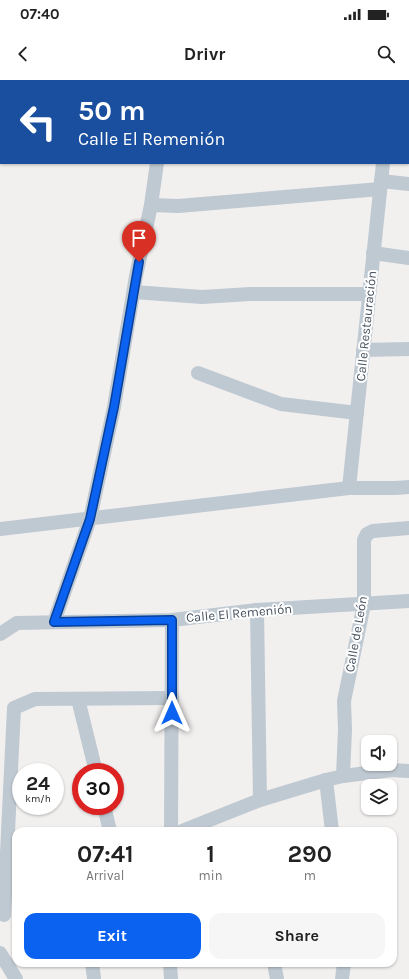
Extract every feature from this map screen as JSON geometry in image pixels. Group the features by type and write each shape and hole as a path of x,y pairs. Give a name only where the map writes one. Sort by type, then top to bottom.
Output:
{"street":[{"path":"54,622 90,519 114,407 136,276 151,205 157,164"},
{"name":"Calle Restauración","path":"349,488 383,164"},
{"path":"151,205 178,206 380,185 409,184"},
{"path":"373,253 409,258"},
{"path":"134,292 202,297 250,294 369,294"},
{"path":"363,350 409,350"},
{"path":"198,373 280,404 357,413"},
{"path":"0,529 349,488 409,487"},
{"name":"Calle de León","path":"342,776 345,730 344,701 364,604 364,540 367,534 373,531 409,528"},
{"name":"Calle El Remenión","path":"0,634 17,623 172,620 257,610 409,601"},
{"path":"257,610 260,800"},
{"path":"171,827 172,620"},
{"path":"7,913 14,708 35,699 172,698"},
{"path":"78,699 94,763"},
{"path":"202,827 212,825 260,800 326,780 342,776 391,770 409,771"},
{"path":"326,780 332,827"},
{"path":"106,815 109,827"},
{"path":"0,953 16,979"},
{"path":"93,967 94,978"},
{"path":"170,967 171,979"},
{"path":"275,967 277,979"},
{"path":"342,979 344,967"}],"route":[{"path":"139,262 114,407 90,519 54,622 172,620 172,713"}]}
